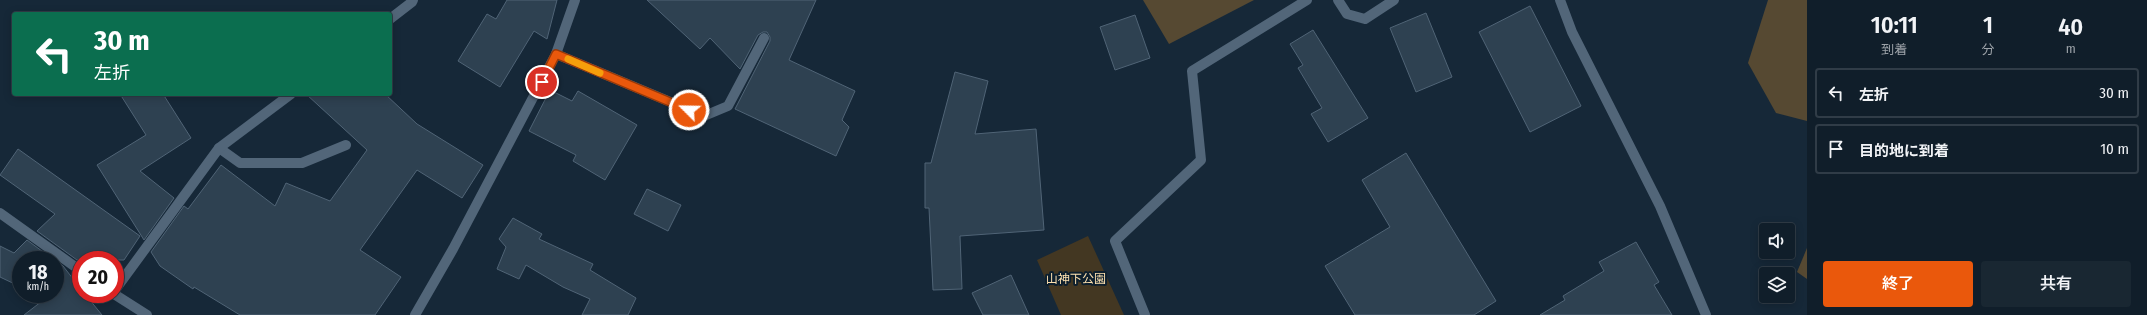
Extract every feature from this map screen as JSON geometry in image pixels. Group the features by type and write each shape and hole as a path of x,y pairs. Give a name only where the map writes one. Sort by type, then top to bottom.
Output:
{"street":[{"path":"392,17 413,0"},
{"path":"415,315 453,249 556,54 575,0"},
{"path":"1145,315 1115,241 1201,160 1192,71 1307,0"},
{"path":"1338,0 1347,14 1365,19 1394,0"},
{"path":"1560,0 1572,32 1660,206 1706,315"},
{"path":"556,54 704,116 728,106 764,38"},
{"path":"124,278 219,148 288,96"},
{"path":"219,148 240,163 302,163 346,145"},
{"path":"0,214 72,265"},
{"path":"124,300 147,315"}],"green space":[{"name":"山神下公園","path":"1088,236 1124,315 1061,315 1037,260"}],"shaded area":[{"path":"1143,0 1254,0 1169,44"},
{"path":"1768,0 1807,0 1807,121 1776,113 1748,63"},
{"path":"1807,248 1807,279 1797,272"}],"building":[{"path":"507,0 557,0 547,39 534,31 500,87 458,61 487,14 496,19"},
{"path":"647,0 816,0 789,60 855,91 842,120 849,127 836,156 735,109 770,41 770,37 767,32 763,32 758,35 740,69 710,38 700,49"},
{"path":"1530,6 1581,106 1530,132 1479,32"},
{"path":"1426,13 1452,77 1416,92 1390,28"},
{"path":"1135,15 1150,58 1115,70 1100,27"},
{"path":"1313,30 1368,118 1328,142 1311,114 1322,108 1298,68 1303,65 1290,44"},
{"path":"955,72 988,81 975,134 1036,129 1044,230 960,236 962,289 933,290 929,208 925,208 925,163 931,163"},
{"path":"550,90 572,101 578,91 637,125 605,180 573,161 576,155 529,131"},
{"path":"121,96 164,96 191,138 140,171 174,198 144,240 97,165 146,135"},
{"path":"308,96 387,96 417,124 483,165 462,198 417,170 360,250 401,277 375,315 240,315 194,287 193,289 160,266 151,252 184,206 188,209 221,165 275,206 286,183 330,201 367,150"},
{"path":"18,149 140,236 124,260 124,251 72,251 72,256 37,231 55,214 0,175"},
{"path":"1406,153 1496,301 1474,315 1355,315 1325,266 1390,227 1362,180"},
{"path":"647,189 681,205 668,231 634,214"},
{"path":"513,218 542,234 539,239 593,264 590,270 636,298 628,315 582,315 590,299 563,287 526,265 519,279 497,269 506,247 499,239"},
{"path":"27,240 42,251 16,251"},
{"path":"1636,242 1659,282 1654,285 1672,315 1540,315 1565,300 1563,296 1604,271 1599,262"},
{"path":"0,246 12,252 12,283 0,277"},
{"path":"64,267 72,278 72,303 92,303 102,315 24,315 40,303 64,303"},
{"path":"1011,275 1029,315 983,315 972,293"}],"slow traffic":[{"path":"568,59 600,73"}],"route":[{"path":"542,82 556,54 689,110"}]}
